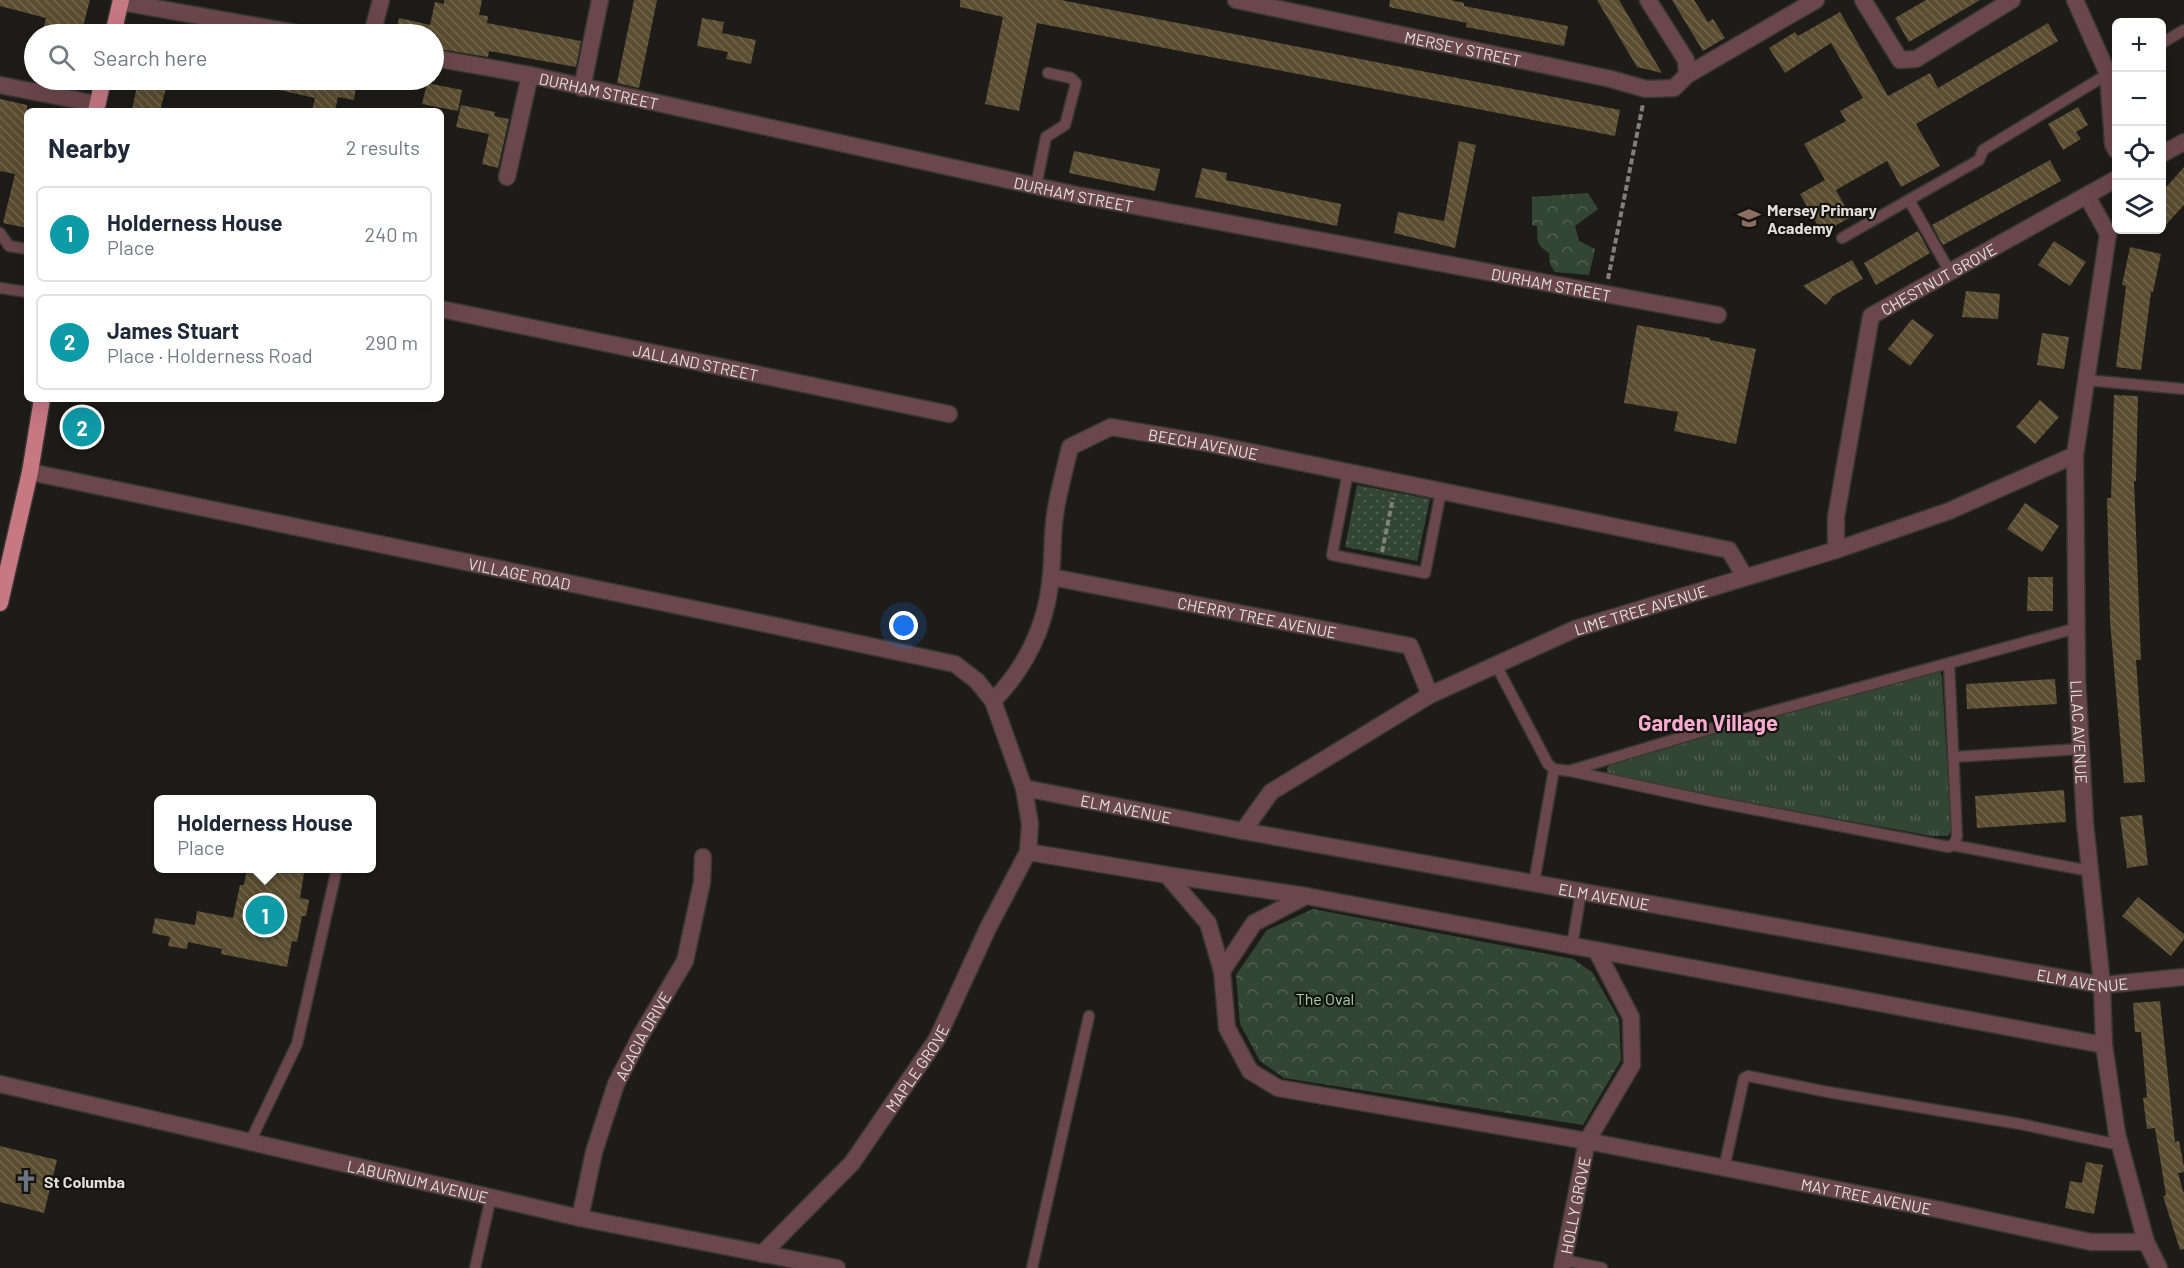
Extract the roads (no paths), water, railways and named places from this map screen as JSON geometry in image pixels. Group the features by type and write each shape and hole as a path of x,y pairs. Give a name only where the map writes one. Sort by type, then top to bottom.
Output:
{"highway":[{"path":"115,24 121,1"},
{"path":"97,108 101,90"},
{"path":"0,603 30,472 42,402"}],"street":[{"path":"375,24 381,0"},
{"path":"582,88 600,0"},
{"name":"MERSEY STREET","path":"1236,0 1599,76 1646,89 1674,88 1686,67 1816,0"},
{"path":"1648,0 1686,67"},
{"path":"1863,0 1900,60 1916,59 2012,0"},
{"path":"2074,0 2112,71"},
{"path":"121,1 247,24"},
{"name":"DURHAM STREET","path":"444,60 530,75 1036,186 1718,315"},
{"path":"2112,72 2113,126"},
{"path":"507,177 530,75"},
{"path":"0,85 97,108"},
{"path":"2166,152 2184,142"},
{"name":"CHESTNUT GROVE","path":"1836,550 1836,517 1871,316 2114,180"},
{"name":"LILAC AVENUE","path":"2087,196 2108,234 2075,455 2081,749 2090,871 2102,985 2104,1045 2120,1145 2146,1242 2159,1268"},
{"name":"JALLAND STREET","path":"444,310 949,414"},
{"name":"BEECH AVENUE","path":"993,701 1024,663 1045,614 1051,577 1055,515 1070,447 1111,427 1206,443 1729,550 1745,577"},
{"name":"LIME TREE AVENUE","path":"1243,831 1271,792 1430,695 1575,629 1836,550 1949,511 2075,455"},
{"name":"VILLAGE ROAD","path":"30,472 955,664 977,681 993,701"},
{"name":"CHERRY TREE AVENUE","path":"1051,577 1410,646 1430,695"},
{"path":"993,701 1024,788 1030,824 1028,852 1306,896 2104,1045"},
{"name":"ELM AVENUE","path":"1024,788 1243,831 2102,985 2184,977"},
{"name":"MAPLE GROVE","path":"762,1254 852,1163 937,1039 988,928 1028,852"},
{"name":"ACACIA DRIVE","path":"580,1218 594,1152 616,1084 641,1035 686,961 702,882 703,857"},
{"path":"1167,875 1208,923 1222,971 1227,1028 1250,1071 1278,1088 1587,1141 1632,1065 1631,1017 1596,950"},
{"path":"1222,971 1254,924 1306,896"},
{"name":"LABURNUM AVENUE","path":"0,1084 580,1218 837,1268"},
{"name":"MAY TREE AVENUE","path":"1587,1141 2091,1242 2146,1242"},
{"name":"HOLLY GROVE","path":"1563,1264 1587,1141"}],"lane":[{"path":"2166,41 2184,30"},
{"path":"1842,238 1979,160 1983,150 2112,71"},
{"path":"1036,186 1046,137 1065,125 1076,83 1071,78 1048,73"},
{"path":"1909,200 1950,272"},
{"path":"0,233 9,246 24,248"},
{"path":"0,288 24,292"},
{"path":"2086,380 2184,389"},
{"path":"1348,472 1332,555 1425,573 1441,491"},
{"path":"1569,771 1730,723 2077,628"},
{"path":"1949,664 1957,836 1952,845"},
{"path":"1496,665 1548,764 1554,769 1939,846 1952,845 2090,871"},
{"path":"1954,757 2081,749"},
{"path":"1534,883 1554,769"},
{"path":"250,1142 297,1044 336,873"},
{"path":"1572,946 1581,892"},
{"path":"1032,1268 1089,1016"},
{"path":"1724,1168 1744,1078 1748,1076 1828,1092 2020,1124 2120,1145"},
{"path":"475,1268 490,1197"},
{"path":"1563,1264 1602,1268"}],"place":[{"name":"Mersey Primary Academy","path":"1749,218"},
{"name":"James Stuart","path":"82,427"},
{"name":"Holderness House","path":"265,915"},
{"name":"St Columba","path":"26,1181"}],"district":[{"name":"Garden Village","path":"1708,722"}],"park label":[{"name":"The Oval","path":"1325,998"}]}
